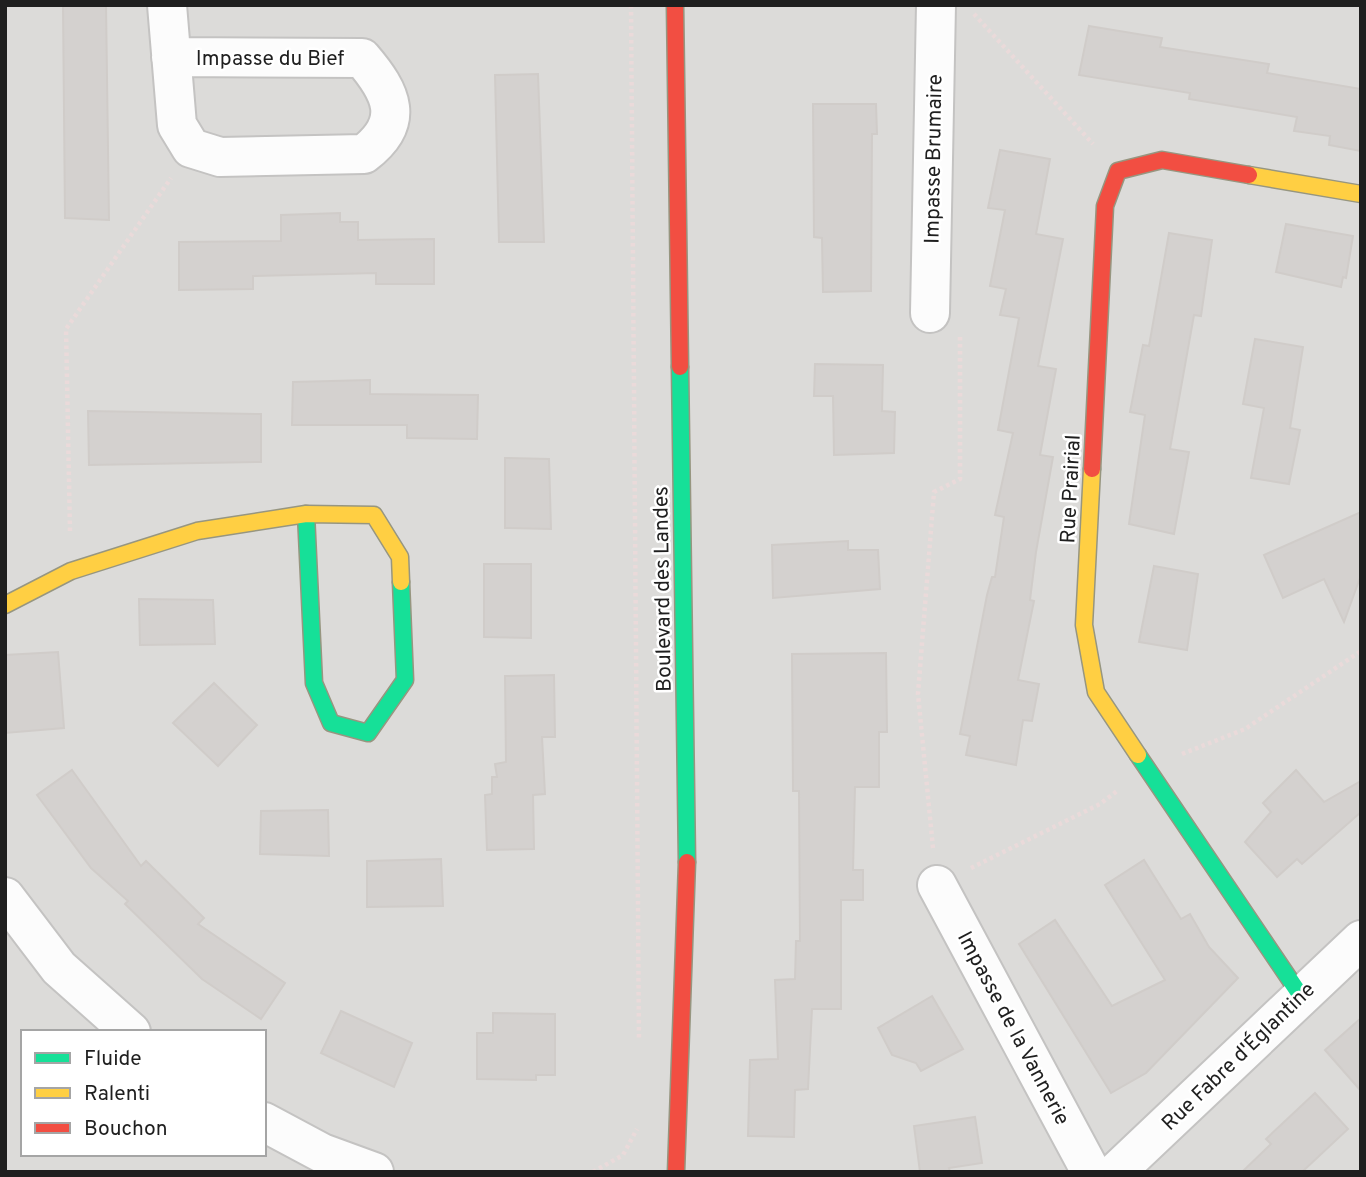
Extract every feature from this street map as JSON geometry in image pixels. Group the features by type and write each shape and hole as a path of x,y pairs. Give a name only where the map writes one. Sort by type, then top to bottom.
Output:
{"street":[{"name":"Impasse du Bief","path":"167,5 171,57 177,125 191,148 220,158 364,154 383,140 392,109 382,81 362,58 171,57"},
{"name":"Boulevard des Landes","path":"675,5 687,860 676,1172"},
{"name":"Impasse Brumaire","path":"936,5 945,320"},
{"path":"1118,171 1161,160 1361,194"},
{"name":"Rue Prairial","path":"1118,171 1105,206 1084,625 1096,692 1301,996"},
{"path":"5,605 71,571 197,531 306,514 374,515 400,557 404,680 368,733 331,723 314,683 306,514"},
{"name":"Impasse de la Vannerie","path":"937,885 1091,1172"},
{"path":"5,897 59,968 129,1030"},
{"name":"Rue Fabre d'Églantine","path":"1116,1172 1361,940"},
{"path":"266,1123 322,1153 374,1172"}],"path":[{"path":"631,5 639,1054"},
{"path":"966,5 1118,171"},
{"path":"71,571 65,329 191,148"},
{"path":"937,885 918,694 934,492 960,480 945,320"},
{"path":"593,1172 622,1155 640,1124"}],"shaded area":[{"path":"5,5 1361,5 1361,1172 5,1172"}],"building":[{"path":"63,5 106,5 109,220 65,218"},
{"path":"1089,26 1162,38 1160,47 1269,64 1267,73 1361,89 1361,151 1329,145 1330,136 1294,131 1297,117 1189,99 1190,93 1079,75"},
{"path":"538,74 544,242 499,242 495,75"},
{"path":"813,104 876,104 877,134 872,134 871,291 823,292 822,238 814,237"},
{"path":"1000,150 1050,159 1036,234 1063,239 1038,366 1056,369 1040,455 1053,457 1036,552 1030,600 1034,601 1018,680 1039,684 1032,721 1023,720 1016,765 966,755 970,736 960,734 987,595 992,577 995,577 1004,517 995,515 1013,433 998,430 1019,318 1000,315 1006,289 990,286 1005,210 988,208"},
{"path":"340,213 340,222 358,222 358,240 434,239 434,284 376,284 376,273 253,276 253,289 179,290 179,242 281,241 281,215"},
{"path":"1286,224 1353,236 1346,278 1343,277 1341,287 1276,272"},
{"path":"1169,233 1212,240 1201,316 1194,315 1170,449 1189,452 1174,534 1129,524 1145,415 1130,412 1143,345 1149,346"},
{"path":"1255,339 1303,347 1290,428 1300,430 1289,484 1251,478 1264,408 1243,404"},
{"path":"815,364 883,365 882,411 895,412 894,453 834,455 833,396 814,396"},
{"path":"370,380 370,394 478,395 477,439 407,438 407,425 292,425 293,382"},
{"path":"88,411 261,414 261,462 89,465"},
{"path":"505,458 549,459 551,529 505,528"},
{"path":"1361,512 1361,575 1344,622 1324,579 1283,598 1264,555"},
{"path":"848,541 848,550 878,550 880,589 773,598 772,545"},
{"path":"484,564 531,564 531,638 484,637"},
{"path":"1154,566 1198,574 1187,650 1139,642"},
{"path":"139,599 213,600 215,644 140,645"},
{"path":"58,652 64,728 5,733 5,655"},
{"path":"886,653 887,732 879,732 879,787 855,787 853,870 863,870 863,900 841,900 841,1009 812,1009 808,1089 795,1090 794,1137 748,1136 750,1060 778,1059 775,980 795,979 796,941 800,941 799,791 793,791 792,654"},
{"path":"554,675 555,737 542,737 545,794 533,795 534,849 487,850 485,795 492,794 492,777 497,777 495,764 506,762 505,676"},
{"path":"214,683 257,725 218,766 173,723"},
{"path":"72,770 141,866 146,861 204,918 198,924 285,983 261,1019 202,979 125,904 128,901 91,868 37,795"},
{"path":"1296,770 1324,802 1361,781 1361,812 1302,864 1297,859 1277,877 1245,842 1271,812 1263,803"},
{"path":"328,810 329,856 260,854 261,811"},
{"path":"441,859 443,906 367,907 367,861"},
{"path":"1144,860 1181,919 1190,914 1209,947 1238,978 1146,1073 1111,1093 1019,944 1055,920 1112,1006 1165,980 1105,885"},
{"path":"932,996 963,1049 921,1071 916,1063 892,1055 878,1028"},
{"path":"341,1011 412,1043 394,1087 321,1053"},
{"path":"493,1013 555,1014 555,1075 536,1075 536,1080 477,1079 477,1033 493,1033"},
{"path":"1361,1018 1361,1091 1325,1050"},
{"path":"1315,1093 1348,1129 1302,1172 1242,1172 1271,1144 1266,1139"},
{"path":"975,1117 982,1163 949,1168 950,1172 920,1172 914,1126"}],"traffic: fast":[{"path":"680,367 687,862"},
{"path":"306,514 314,683 331,723 368,733 405,680 401,582"},
{"path":"1138,755 1301,996"}],"traffic: slow":[{"path":"1249,175 1361,194"},
{"path":"1092,469 1084,625 1096,692 1138,755"},
{"path":"5,605 71,571 197,531 306,514 374,515 400,557 401,582"}],"traffic: jam":[{"path":"675,5 680,367"},
{"path":"1092,469 1105,206 1118,171 1162,160 1249,175"},
{"path":"676,1172 687,862"}]}
